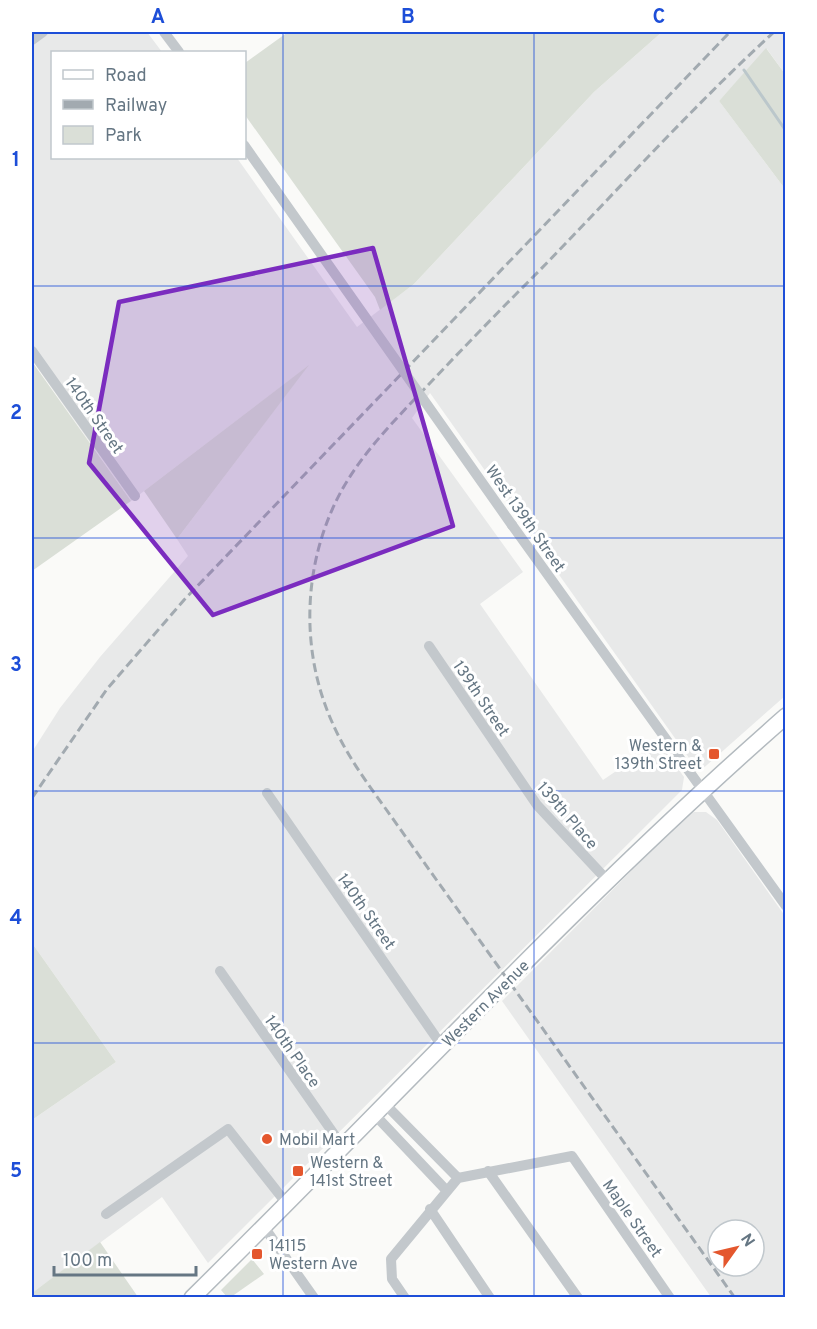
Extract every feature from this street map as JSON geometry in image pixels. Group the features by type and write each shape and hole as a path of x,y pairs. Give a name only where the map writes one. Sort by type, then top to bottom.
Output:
{"main road":[{"name":"Western Avenue","path":"192,1298 607,880 701,790 786,716"}],"street":[{"path":"32,40 43,32"},
{"path":"164,32 178,51"},
{"name":"West 139th Street","path":"246,149 512,525 786,906"},
{"name":"140th Street","path":"32,351 135,496"},
{"name":"139th Street","path":"429,646 510,766"},
{"name":"139th Place","path":"510,766 537,805 607,880"},
{"name":"140th Street","path":"267,793 442,1046"},
{"name":"140th Place","path":"220,972 344,1147"},
{"path":"380,1109 458,1178"},
{"path":"380,1109 446,1190"},
{"path":"106,1214 228,1129 287,1204"},
{"name":"Maple Street","path":"488,1171 572,1156 670,1298"},
{"path":"405,1298 392,1279 391,1259 430,1209 458,1178 488,1171 578,1298"},
{"path":"430,1209 490,1298"},
{"path":"264,1227 314,1298"}],"highlighted area":[{"path":"373,248 453,526 213,615 89,463 119,302"}],"shaded area":[{"path":"32,32 147,32 161,51 51,51 51,159 238,159 357,327 414,284 594,92 662,32 785,32 785,74 767,49 719,101 785,189 785,696 699,772 430,393 412,418 523,572 480,604 603,780 659,742 684,777 682,790 208,1263 162,1197 32,1293 32,1120 116,1062 32,943 32,752 60,708 100,657 188,556 177,539 307,367 131,501 34,363 32,364"},
{"path":"694,812 706,812 717,820 785,916 785,1297 711,1297 502,1001 682,820"}],"green space":[{"path":"288,32 662,32 594,92 414,284 380,310 375,297 246,116 246,62"},
{"path":"766,48 785,74 785,189 719,101"},
{"path":"32,364 131,501 32,571"},
{"path":"309,365 177,539 144,491"},
{"path":"32,943 116,1062 32,1120"},
{"path":"100,1242 138,1297 32,1297 32,1293"},
{"path":"252,1259 264,1274 231,1297 227,1297 221,1290"}],"waterway":[{"path":"744,70 786,131"}],"railway":[{"path":"32,798 107,689 184,600 730,32"},
{"path":"735,1298 349,755 321,694 310,634 310,604 313,574 330,515 352,473 372,446 684,119 774,32"}],"place":[{"name":"Western & 139th Street","path":"714,754"},
{"name":"Mobil Mart","path":"267,1139"},
{"name":"Western & 141st Street","path":"298,1171"},
{"name":"14115 Western Ave","path":"257,1254"}]}
